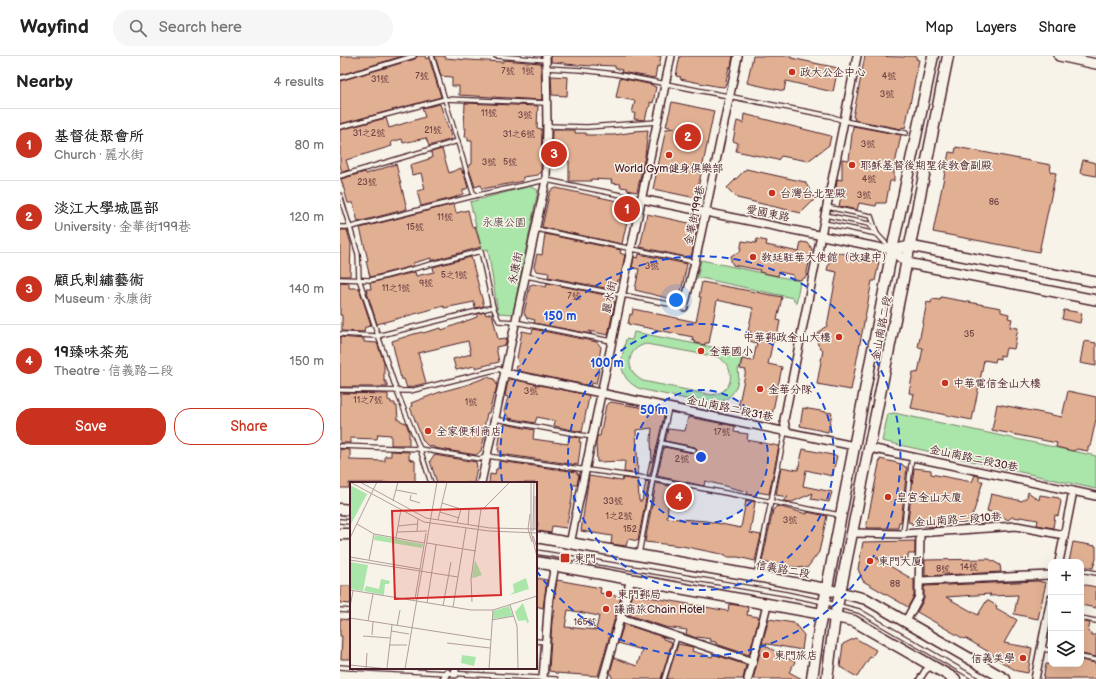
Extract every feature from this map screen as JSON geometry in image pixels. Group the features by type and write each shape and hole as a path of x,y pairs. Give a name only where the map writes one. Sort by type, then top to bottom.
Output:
{"main road":[{"name":"金山南路二段","path":"812,679 826,589 892,250 933,56"},
{"name":"金山南路二段","path":"827,679 840,592 948,56"},
{"path":"340,509 350,510"},
{"name":"信義路二段","path":"537,538 756,576 826,589 866,599 1006,679"},
{"path":"537,562 822,614 854,622 860,624 955,679"}],"street":[{"name":"麗水街","path":"570,544 620,295 671,56"},
{"name":"金華街199巷","path":"684,307 706,213 738,56"},
{"path":"786,431 784,420 857,56"},
{"path":"1063,56 1096,64"},
{"name":"永康街","path":"481,482 546,180 546,58"},
{"name":"愛國東路","path":"641,199 892,250 910,246 1096,282"},
{"name":"愛國東路","path":"892,250 907,263 1096,300"},
{"name":"金山南路二段31巷","path":"505,373 669,406 854,446"},
{"name":"金山南路二段30巷","path":"870,448 1096,496"},
{"path":"1060,559 1073,491"},
{"name":"金山南路二段10巷","path":"852,533 903,534 1016,526 1064,535"},
{"path":"906,621 919,597 920,533"},
{"path":"543,678 549,598 555,565"},
{"path":"920,581 1048,575"},
{"path":"602,679 621,618 631,579"},
{"path":"748,679 767,605"},
{"path":"621,618 753,662"},
{"path":"1035,679 1048,620"},
{"path":"920,679 932,666"}],"lane":[{"path":"340,78 414,56"},
{"path":"432,56 474,196"},
{"path":"496,56 546,58"},
{"path":"545,68 615,74 830,116 844,122 906,133"},
{"path":"340,127 444,99 546,103"},
{"path":"547,126 587,127 657,122"},
{"path":"340,176 458,141"},
{"path":"340,228 351,227 474,196 546,180 641,199"},
{"path":"340,195 358,254 359,279 377,336 397,392 420,449 430,482"},
{"path":"827,207 871,216 877,234"},
{"path":"825,215 869,224 892,250"},
{"path":"824,223 877,234"},
{"path":"535,229 695,262"},
{"path":"340,279 371,280 481,251 493,307 499,321 515,322 611,341"},
{"path":"525,276 684,307"},
{"path":"340,334 377,336 493,307"},
{"path":"340,390 410,391 499,369 505,373"},
{"path":"638,556 669,406"},
{"path":"495,419 592,437"},
{"path":"756,576 786,431"},
{"path":"661,443 694,450"},
{"path":"340,446 420,449 480,459 487,456 585,469 712,490 841,515"},
{"path":"903,534 912,456"},
{"path":"340,521 350,522"},
{"path":"537,552 704,579 824,602 859,612 976,679"},
{"path":"1084,571 1096,573"},
{"path":"340,610 350,611"},
{"path":"1084,619 1096,621"},
{"path":"664,679 677,637"},
{"path":"537,641 546,642"},
{"path":"1041,648 1048,650"},
{"path":"1084,658 1096,660"},
{"path":"340,667 350,668"},
{"path":"364,669 445,676 457,674 556,679"}],"green space":[{"name":"永康公園","path":"529,186 538,190 513,314 498,313 488,249 482,250 470,202"},
{"path":"701,260 800,281 796,304 793,298 701,278 697,279"},
{"path":"634,332 743,353 738,369 738,381 734,392 725,400 707,403 640,389 627,379 622,368 626,339 632,340","holes":["646,344 718,357 724,361 728,367 730,379 729,384 725,389 720,393 712,395 643,381 633,372 630,361 634,351"]},
{"path":"894,413 1096,456 1096,489 882,441 888,414"}],"building":[{"path":"340,56 403,56 340,75"},
{"path":"417,56 425,56 426,59 429,58 441,97 340,124 340,81 415,59"},
{"path":"435,56 445,56 445,58 468,60 503,62 503,60 541,63 542,100 459,95 459,86 452,86 452,77 441,76"},
{"path":"551,56 661,56 659,67 657,66 655,78 621,72 622,70 615,68 615,66 591,66 551,62"},
{"path":"680,56 733,56 725,86 715,86 680,79 681,77 676,76"},
{"path":"753,56 791,56 791,58 838,68 833,92 786,81 784,91 747,83"},
{"path":"865,56 917,56 916,59 919,60 905,128 902,127 902,129 854,120 855,118 853,117"},
{"path":"551,76 568,77 567,96 552,95"},
{"path":"620,78 653,85 656,87 653,103 650,102 645,120 634,119 635,113 632,113 635,101 616,97"},
{"path":"672,102 714,111 696,198 653,189 666,129 675,128 666,126"},
{"path":"465,103 538,106 537,128 542,129 541,172 538,175 523,177 523,181 482,189 481,185 475,187 468,166 472,164 472,141 468,141 468,137 465,137"},
{"path":"440,104 452,139 429,146 426,138 403,143 402,139 391,142 392,146 346,160 349,170 342,172 340,165 340,130 386,118 389,128 425,117 422,108"},
{"path":"744,114 831,136 829,145 808,161 781,156 778,160 736,151 738,143 733,141 737,121 743,123"},
{"path":"853,126 901,135 894,169 894,181 890,181 886,203 877,203 876,206 859,203 857,210 839,206 841,196 835,195 837,179 842,180 842,159 849,160"},
{"path":"552,130 575,130 575,133 586,133 586,135 614,135 648,130 645,156 637,192 627,190 628,188 620,187 621,184 611,183 612,180 591,179 591,181 569,181 569,161 551,161"},
{"path":"956,147 1051,165 1050,172 1056,173 1039,252 933,232 949,152 955,153"},
{"path":"442,149 449,173 461,168 463,174 463,170 468,188 463,190 463,194 453,198 421,206 417,191 425,189 421,173 412,175 410,165 432,158 431,152"},
{"path":"1083,160 1096,163 1096,176 1080,173"},
{"path":"396,164 407,209 358,222 353,203 348,203 341,179 365,172 366,174"},
{"name":"台灣台北聖殿","path":"746,169 805,182 815,199 801,213 737,198 727,188"},
{"path":"556,188 627,203 630,207 622,244 542,227 550,191"},
{"path":"454,204 456,213 468,210 472,227 475,226 481,247 431,261 431,258 413,263 413,266 370,277 366,261 368,260 360,228"},
{"path":"647,214 698,225 691,258 640,247"},
{"path":"340,230 347,230 351,244 350,276 340,276"},
{"path":"545,234 621,250 620,253 625,255 620,280 617,280 616,284 610,284 610,289 548,277 549,273 536,271 534,267 537,254 542,255"},
{"path":"757,239 767,241 766,245 799,252 801,242 808,243 812,249 806,277 800,280 793,279 793,275 779,272 778,276 759,272 760,270 733,265 731,256 740,252 742,241 756,243"},
{"name":"中華郵政金山大樓","path":"832,251 879,262 875,281 872,281 851,390 817,384 823,350 818,345 818,334 827,326 837,272 827,270"},
{"path":"639,254 687,264 679,301 635,290 639,269 632,268 634,257 638,258"},
{"path":"471,257 484,306 475,308 474,302 444,308 444,306 377,324 366,289 371,289 370,283 415,272 416,276 434,272 433,267"},
{"path":"340,282 349,283 349,288 359,288 371,325 365,327 364,332 342,331 342,315 340,315"},
{"path":"702,282 782,297 777,320 780,321 776,341 773,341 768,364 782,367 772,415 738,408 746,370 740,369 742,359 753,361 757,343 749,341 751,332 748,331 753,308 717,300 709,343 705,343 705,345 695,343 695,341 692,340 693,337 628,324 630,314 632,315 633,309 696,322 701,297 699,297"},
{"path":"547,283 610,296 615,302 608,335 589,331 592,334 534,323 535,320 527,318 524,313 530,285 533,284 546,287"},
{"path":"941,297 1001,308 1001,312 1009,314 1008,318 1012,319 1010,327 1018,328 1014,349 1006,348 1004,356 1000,355 1000,359 996,358 995,362 984,360 972,420 911,408 914,394 909,393 913,372 918,373 923,348 918,347 927,302 931,303 932,299 940,300"},
{"path":"1064,310 1082,313 1080,323 1062,319"},
{"path":"485,312 486,315 492,313 498,339 507,338 505,345 496,347 499,362 475,368 475,366 456,370 453,359 471,354 468,341 418,353 426,383 407,388 404,379 401,379 392,341 422,332 441,328 442,330 477,317 477,314"},
{"path":"533,329 597,342 601,347 598,366 600,366 596,384 592,383 591,386 518,371 515,367 519,365 517,358 522,331 532,333"},
{"path":"340,337 364,339 364,342 377,343 384,362 384,381 388,384 388,387 340,387"},
{"path":"1084,341 1096,343 1096,366 1080,363"},
{"path":"487,377 494,379 497,385 489,413 487,413 483,433 485,434 481,451 476,455 428,446 423,441 410,407 412,406 411,403"},
{"path":"512,379 588,395 589,397 582,432 554,426 555,421 537,417 535,423 509,418 504,411 508,397 505,396 508,381"},
{"path":"1068,391 1096,397 1096,419 1090,447 1088,446 1088,451 1077,449 1073,451 1056,447 1057,443 992,430 997,404 1062,417"},
{"path":"340,393 388,394 388,400 391,401 391,403 395,403 395,406 397,406 398,420 406,423 409,431 409,445 391,445 391,435 378,434 377,439 350,438 350,443 340,443"},
{"path":"611,402 665,412 650,475 647,475 650,461 652,462 652,428 636,430 638,474 624,472 625,461 597,462 597,436 600,436 606,405"},
{"path":"803,408 832,413 828,432 800,426"},
{"path":"688,417 735,426 734,432 748,434 747,440 779,446 769,494 757,492 756,496 747,494 748,492 705,481 704,486 657,476 664,447 693,453 697,452 695,447 665,441 668,429 685,431"},
{"path":"505,424 534,430 533,439 568,444 569,436 580,438 579,442 581,442 578,465 500,454 498,449 499,436 501,427"},
{"path":"340,449 350,450 350,460 385,461 385,456 391,456 391,451 409,452 409,459 415,461 415,482 350,482 349,488 340,488"},
{"path":"803,449 837,456 832,476 806,470 803,486 832,492 829,502 811,499 813,493 792,502 783,501 788,497 776,495 781,467 798,470"},
{"path":"434,455 476,462 477,467 474,482 437,482 430,461"},
{"name":"皇宮金山大廈","path":"880,459 902,464 907,467 901,522 899,522 898,528 866,528"},
{"path":"499,461 577,472 577,474 579,474 577,485 573,485 572,499 566,528 552,526 551,533 537,531 537,482 489,482 490,474 495,475 496,469 498,469"},
{"path":"914,468 931,470 931,474 972,482 975,475 979,476 979,481 983,481 974,511 968,524 950,521 950,524 942,523 941,526 928,527 912,525 912,523 908,522"},
{"path":"589,476 622,481 623,478 638,480 639,501 642,501 646,481 649,482 638,541 628,539 626,546 611,544 612,536 581,531"},
{"path":"656,483 670,486 667,518 706,521 741,528 746,500 755,502 750,533 761,535 755,561 738,557 726,557 726,555 682,546 645,542"},
{"path":"1028,492 1039,500 1040,495 1059,498 1061,502 1058,516 1055,515 1053,528 1037,525 1038,520 1020,517 1012,517 1008,520 1002,516 997,519 996,513 987,511 991,494 1022,501 1027,497"},
{"path":"777,506 807,514 807,512 827,516 819,552 807,568 781,566 762,562 773,510"},
{"path":"915,541 915,554 908,554 908,558 906,559 876,558 914,580 914,596 908,607 863,581 858,569 863,542"},
{"path":"1073,542 1096,546 1096,559 1093,568 1084,566 1084,559 1070,559"},
{"path":"989,559 1000,565 1001,572 925,576 925,560"},
{"path":"537,578 547,580 543,608 537,606"},
{"path":"557,580 601,588 600,593 621,597 598,676 555,673 549,671 552,620 555,610 553,610","holes":["568,610 599,616 596,630 565,627"]},
{"path":"1038,581 1046,583 1038,619 1014,614 1018,595 989,596 991,594 946,597 978,615 987,600 997,606 996,608 1017,620 1004,643 1032,648 1028,673 1017,671 993,657 994,655 917,612 924,599 924,586"},
{"path":"1084,585 1096,587 1096,608 1084,606"},
{"path":"340,586 350,586 350,604 340,603"},
{"path":"632,594 728,611 729,604 748,607 747,615 759,617 749,655 716,644 716,642 710,641 711,639 696,638 686,634 687,630 665,627 626,614"},
{"path":"340,619 350,620 350,659 341,659 342,636 340,636"},
{"path":"769,619 794,623 804,635 802,650 762,643"},
{"path":"1084,622 1090,623 1088,632 1091,633 1091,635 1096,635 1096,657 1084,655"},
{"path":"624,624 663,637 663,639 672,642 661,679 613,679 610,673 614,658 637,666 642,650 618,643"},
{"path":"855,638 876,650 857,677 840,667 843,644"},
{"path":"678,644 693,647 692,651 712,657 713,654 746,665 743,679 667,679"},
{"path":"762,644 795,662 789,672 802,679 753,679"},
{"path":"1084,661 1096,663 1096,679 1043,679 1046,664 1048,664 1048,667 1084,667"}],"place":[{"name":"政大公企中心","path":"792,72"},
{"name":"淡江大學城區部","path":"688,137"},
{"name":"顧氏剌繡藝術","path":"554,154"},
{"name":"World Gym健身俱樂部","path":"669,155"},
{"name":"耶穌基督後期聖徒教會副殿","path":"852,165"},
{"name":"台灣台北聖殿","path":"772,193"},
{"name":"基督徒聚會所","path":"627,209"},
{"name":"教廷駐華大使館（改建中）","path":"753,257"},
{"name":"中華郵政金山大樓","path":"839,337"},
{"name":"金華國小","path":"701,351"},
{"name":"中華電信金山大樓","path":"945,383"},
{"name":"金華分隊","path":"760,389"},
{"name":"全家便利商店","path":"428,431"},
{"name":"19臻味茶苑","path":"679,497"},
{"name":"皇宮金山大廈","path":"888,497"},
{"name":"東門","path":"565,558"},
{"name":"東門大厦","path":"870,561"},
{"name":"東門郵局","path":"609,594"},
{"name":"謙商旅Chain Hotel","path":"606,609"},
{"name":"東門旅店","path":"766,655"},
{"name":"信義美學","path":"1023,658"}]}
